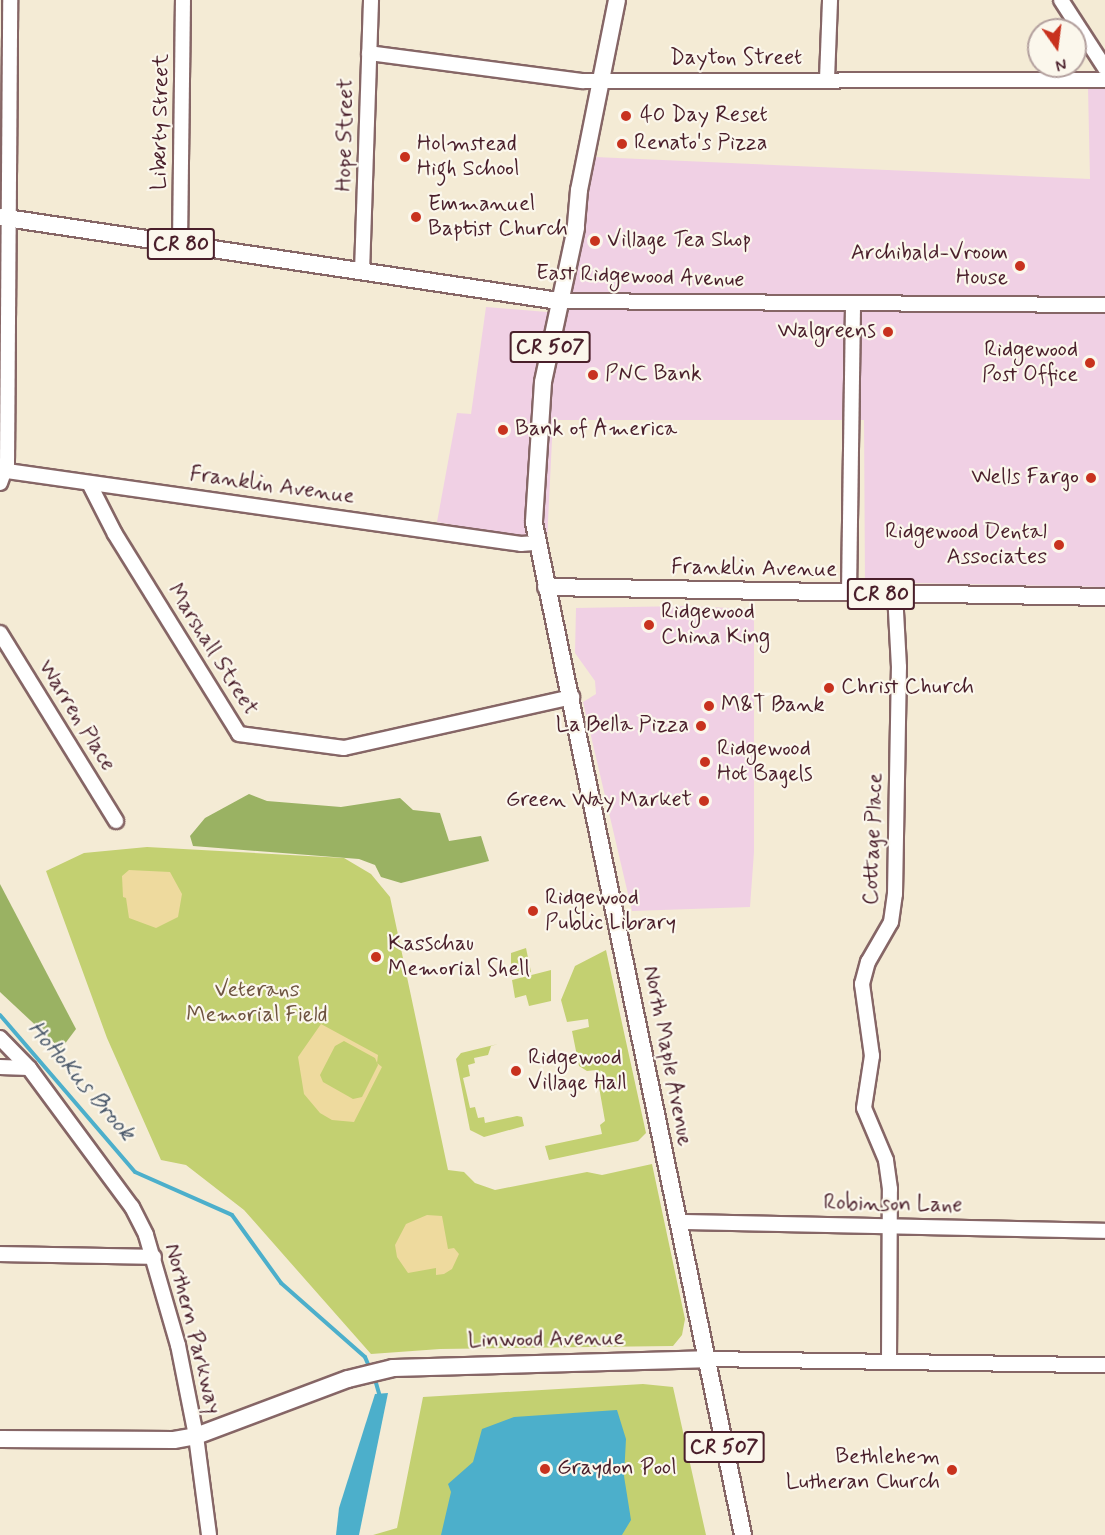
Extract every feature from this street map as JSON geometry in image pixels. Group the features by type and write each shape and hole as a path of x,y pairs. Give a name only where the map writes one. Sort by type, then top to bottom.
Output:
{"main road":[{"name":"CR 507","path":"559,301 576,228 579,190 616,0"},
{"name":"East Ridgewood Avenue","path":"4,218 559,301"},
{"name":"North Maple Avenue","path":"559,301 542,392 534,513 537,543 572,697 743,1535"},
{"name":"Franklin Avenue","path":"546,587 1105,597"},
{"name":"Linwood Avenue","path":"0,1439 174,1440 196,1436 380,1369 706,1359"}],"street":[{"path":"2,475 5,23 10,0"},
{"name":"Liberty Street","path":"180,244 183,0"},
{"name":"Hope Street","path":"362,272 370,0"},
{"path":"827,79 830,0"},
{"path":"1061,0 1105,68"},
{"name":"Dayton Street","path":"369,53 599,81 1105,80"},
{"name":"East Ridgewood Avenue","path":"559,301 1105,305"},
{"path":"849,593 853,304"},
{"name":"Franklin Avenue","path":"2,475 89,483 521,544 537,543"},
{"name":"Marshall Street","path":"89,483 115,534 239,734 344,748 572,697"},
{"name":"Cottage Place","path":"890,1361 890,1226 886,1160 864,1108 872,1056 862,984 868,962 891,922 895,894 899,667 895,594"},
{"name":"Warren Place","path":"0,633 116,821"},
{"name":"Northern Parkway","path":"0,1038 29,1068 132,1207 154,1257 178,1345 196,1436 209,1535"},
{"path":"0,1067 29,1068"},
{"name":"Robinson Lane","path":"680,1222 1105,1231"},
{"path":"0,1254 154,1257"},
{"name":"Linwood Avenue","path":"706,1359 1105,1365"}],"shaded area":[{"path":"1088,88 1105,88 1105,587 865,582 864,420 553,420 547,542 437,522 457,413 471,414 486,307 559,313 595,157 1090,179"},
{"path":"684,606 754,609 754,852 750,907 632,911 583,702 596,694 595,681 575,653 576,608"}],"green space":[{"path":"249,794 267,801 341,807 400,798 413,810 440,813 449,841 481,836 489,861 401,883 381,877 375,865 359,859 193,846 190,836 205,818"},
{"name":"Veterans Memorial Field","path":"147,847 344,858 371,874 390,897 448,1170 464,1172 475,1183 495,1190 587,1172 602,1175 652,1164 685,1319 682,1335 673,1346 440,1349 371,1354 244,1210 186,1165 161,1160 107,1038 46,871 84,853"},
{"path":"0,884 76,1029 61,1049 0,992"},
{"path":"526,948 531,972 511,977 511,953"},
{"path":"606,950 646,1133 638,1141 549,1160 545,1146 602,1134 600,1125 605,1121 596,1070 587,1071 579,1066 572,1031 589,1027 588,1019 567,1022 561,1000 575,966"},
{"path":"551,970 551,1001 529,1006 526,995 515,998 512,980"},
{"path":"498,1044 491,1046 488,1055 474,1058 475,1063 468,1065 470,1076 463,1078 470,1108 475,1107 478,1118 484,1117 485,1123 517,1116 522,1117 524,1126 484,1137 470,1130 456,1059 461,1053"},
{"name":"Graydon Pool","path":"643,1384 673,1387 706,1535 373,1535 397,1528 423,1397"}],"sand":[{"path":"129,870 170,872 182,894 178,917 156,928 129,918 126,898 123,897 122,876"},
{"path":"321,1024 378,1055 377,1063 382,1067 354,1122 332,1120 320,1113 304,1094 298,1057","holes":["344,1041 375,1058 378,1065 362,1097 353,1099 323,1082 320,1075 335,1046"]},
{"path":"427,1215 442,1216 448,1249 454,1248 459,1254 452,1269 444,1274 436,1275 436,1268 408,1273 397,1257 395,1245 406,1224"}],"water":[{"path":"388,1393 359,1535 336,1535 339,1508 375,1394"},
{"name":"Graydon Pool","path":"617,1410 626,1439 624,1476 631,1520 622,1535 441,1535 451,1492 448,1484 473,1462 482,1429 514,1417"}],"waterway":[{"name":"HoHoKus Brook","path":"0,1015 135,1172 232,1215 281,1283 365,1357 370,1369"},
{"name":"HoHoKus Brook","path":"374,1376 380,1397"}],"place":[{"name":"40 Day Reset","path":"626,116"},
{"name":"Renato's Pizza","path":"622,144"},
{"name":"Holmstead High School","path":"405,157"},
{"name":"Emmanuel Baptist Church","path":"416,217"},
{"name":"Village Tea Shop","path":"595,241"},
{"name":"Archibald-Vroom House","path":"1020,266"},
{"name":"Walgreens","path":"888,332"},
{"name":"Ridgewood Post Office","path":"1090,363"},
{"name":"PNC Bank","path":"593,375"},
{"name":"Bank of America","path":"503,430"},
{"name":"Wells Fargo","path":"1091,478"},
{"name":"Ridgewood Dental Associates","path":"1059,545"},
{"name":"Ridgewood China King","path":"649,625"},
{"name":"Christ Church","path":"829,688"},
{"name":"M&T Bank","path":"709,706"},
{"name":"La Bella Pizza","path":"701,726"},
{"name":"Ridgewood Hot Bagels","path":"705,762"},
{"name":"Green Way Market","path":"704,801"},
{"name":"Ridgewood Public Library","path":"533,911"},
{"name":"Kasschau Memorial Shell","path":"376,957"},
{"name":"Ridgewood Village Hall","path":"516,1071"},
{"name":"Graydon Pool","path":"545,1469"},
{"name":"Bethlehem Lutheran Church","path":"952,1470"}]}
